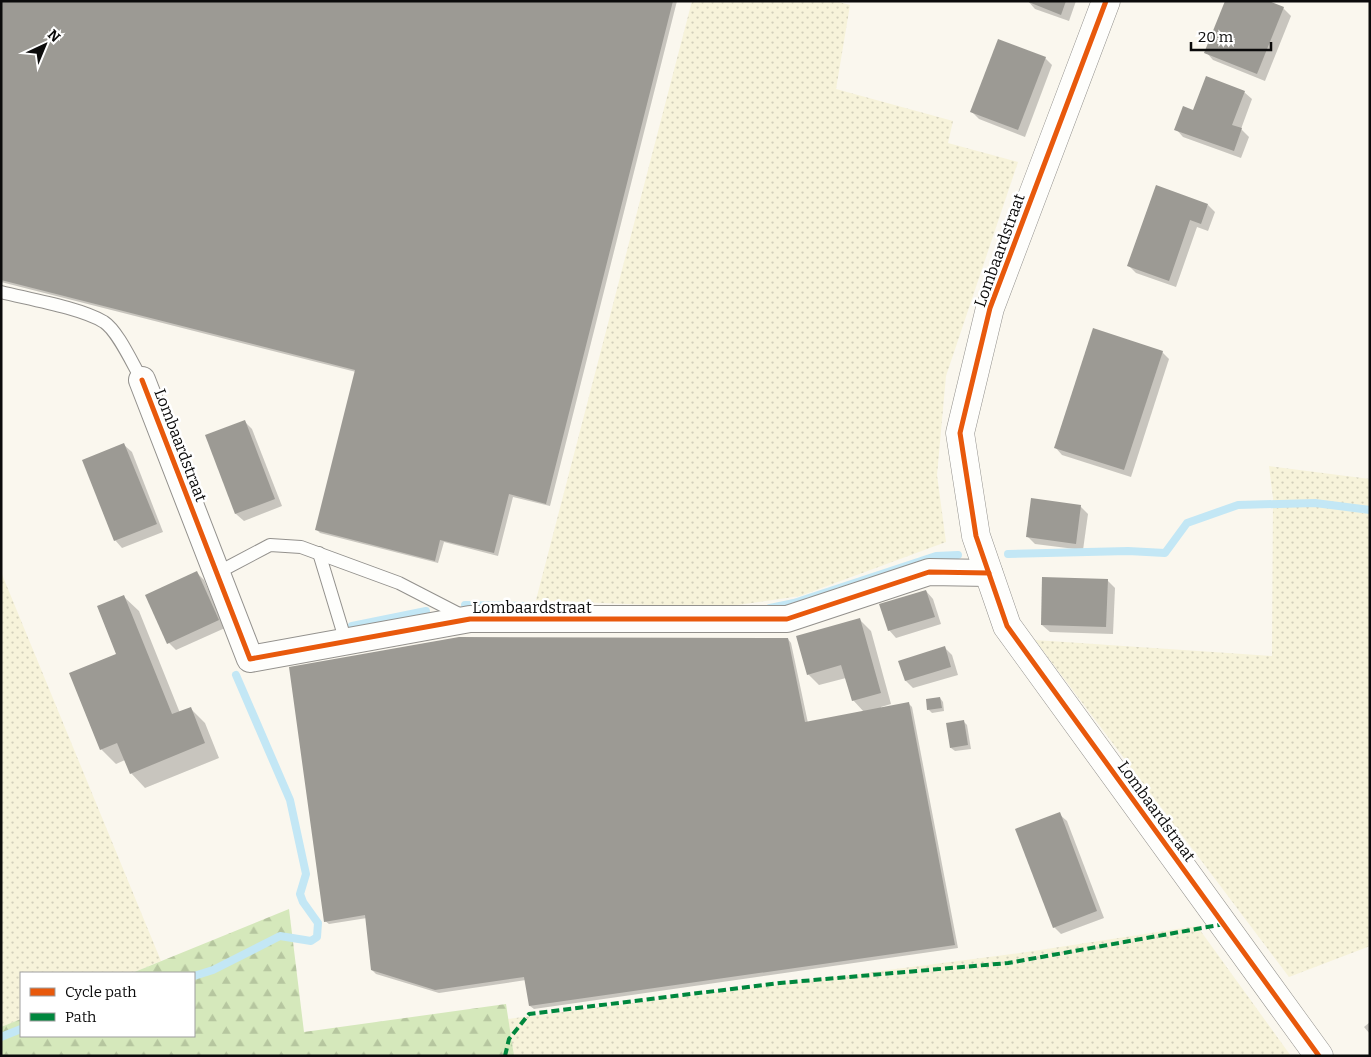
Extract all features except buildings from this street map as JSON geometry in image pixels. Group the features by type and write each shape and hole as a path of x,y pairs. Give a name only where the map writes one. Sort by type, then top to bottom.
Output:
{"street":[{"name":"Lombaardstraat","path":"1106,1 990,308 960,433 976,536 1007,626 1320,1056"},
{"name":"Lombaardstraat","path":"142,380 250,659 470,619 787,619 930,572 989,573"}],"lane":[{"path":"1,292 80,312 105,323 119,339 142,380"},
{"path":"217,573 270,545 301,547 399,583 470,619"},
{"path":"319,553 346,642"}],"shaded area":[{"path":"692,1 835,1 850,5 836,89 953,121 948,143 1018,162 946,376 937,475 946,542 800,596 716,608 536,600"},
{"path":"1269,466 1370,479 1370,946 1289,977 1035,640 1272,656 1273,498"},
{"path":"1,572 161,961 134,972 20,972 20,1019 1,1027"},
{"path":"1197,926 1291,1056 514,1056 508,1019 1027,952"}],"green space":[{"path":"289,909 304,1032 506,1004 514,1056 1,1056 1,1027 20,1019 20,1037 195,1037 195,972 134,972"}],"waterway":[{"path":"1008,554 1128,551 1165,553 1187,523 1238,505 1315,503 1370,510"},
{"path":"770,608 794,603 936,556 958,555"},
{"path":"465,605 527,606"},
{"path":"352,626 426,611"},
{"path":"195,976 213,970 280,936 311,941 317,937 318,923 303,902 300,894 306,874 290,800 236,675"},
{"path":"1,1037 20,1029"}],"marked path":[{"path":"505,1056 509,1039 529,1014 780,983 1008,963 1224,924"}],"cycle path":[{"path":"1106,1 990,308 960,433 976,536 1007,626 1319,1056"},
{"path":"142,380 250,659 470,619 787,619 929,572 989,573"}]}
